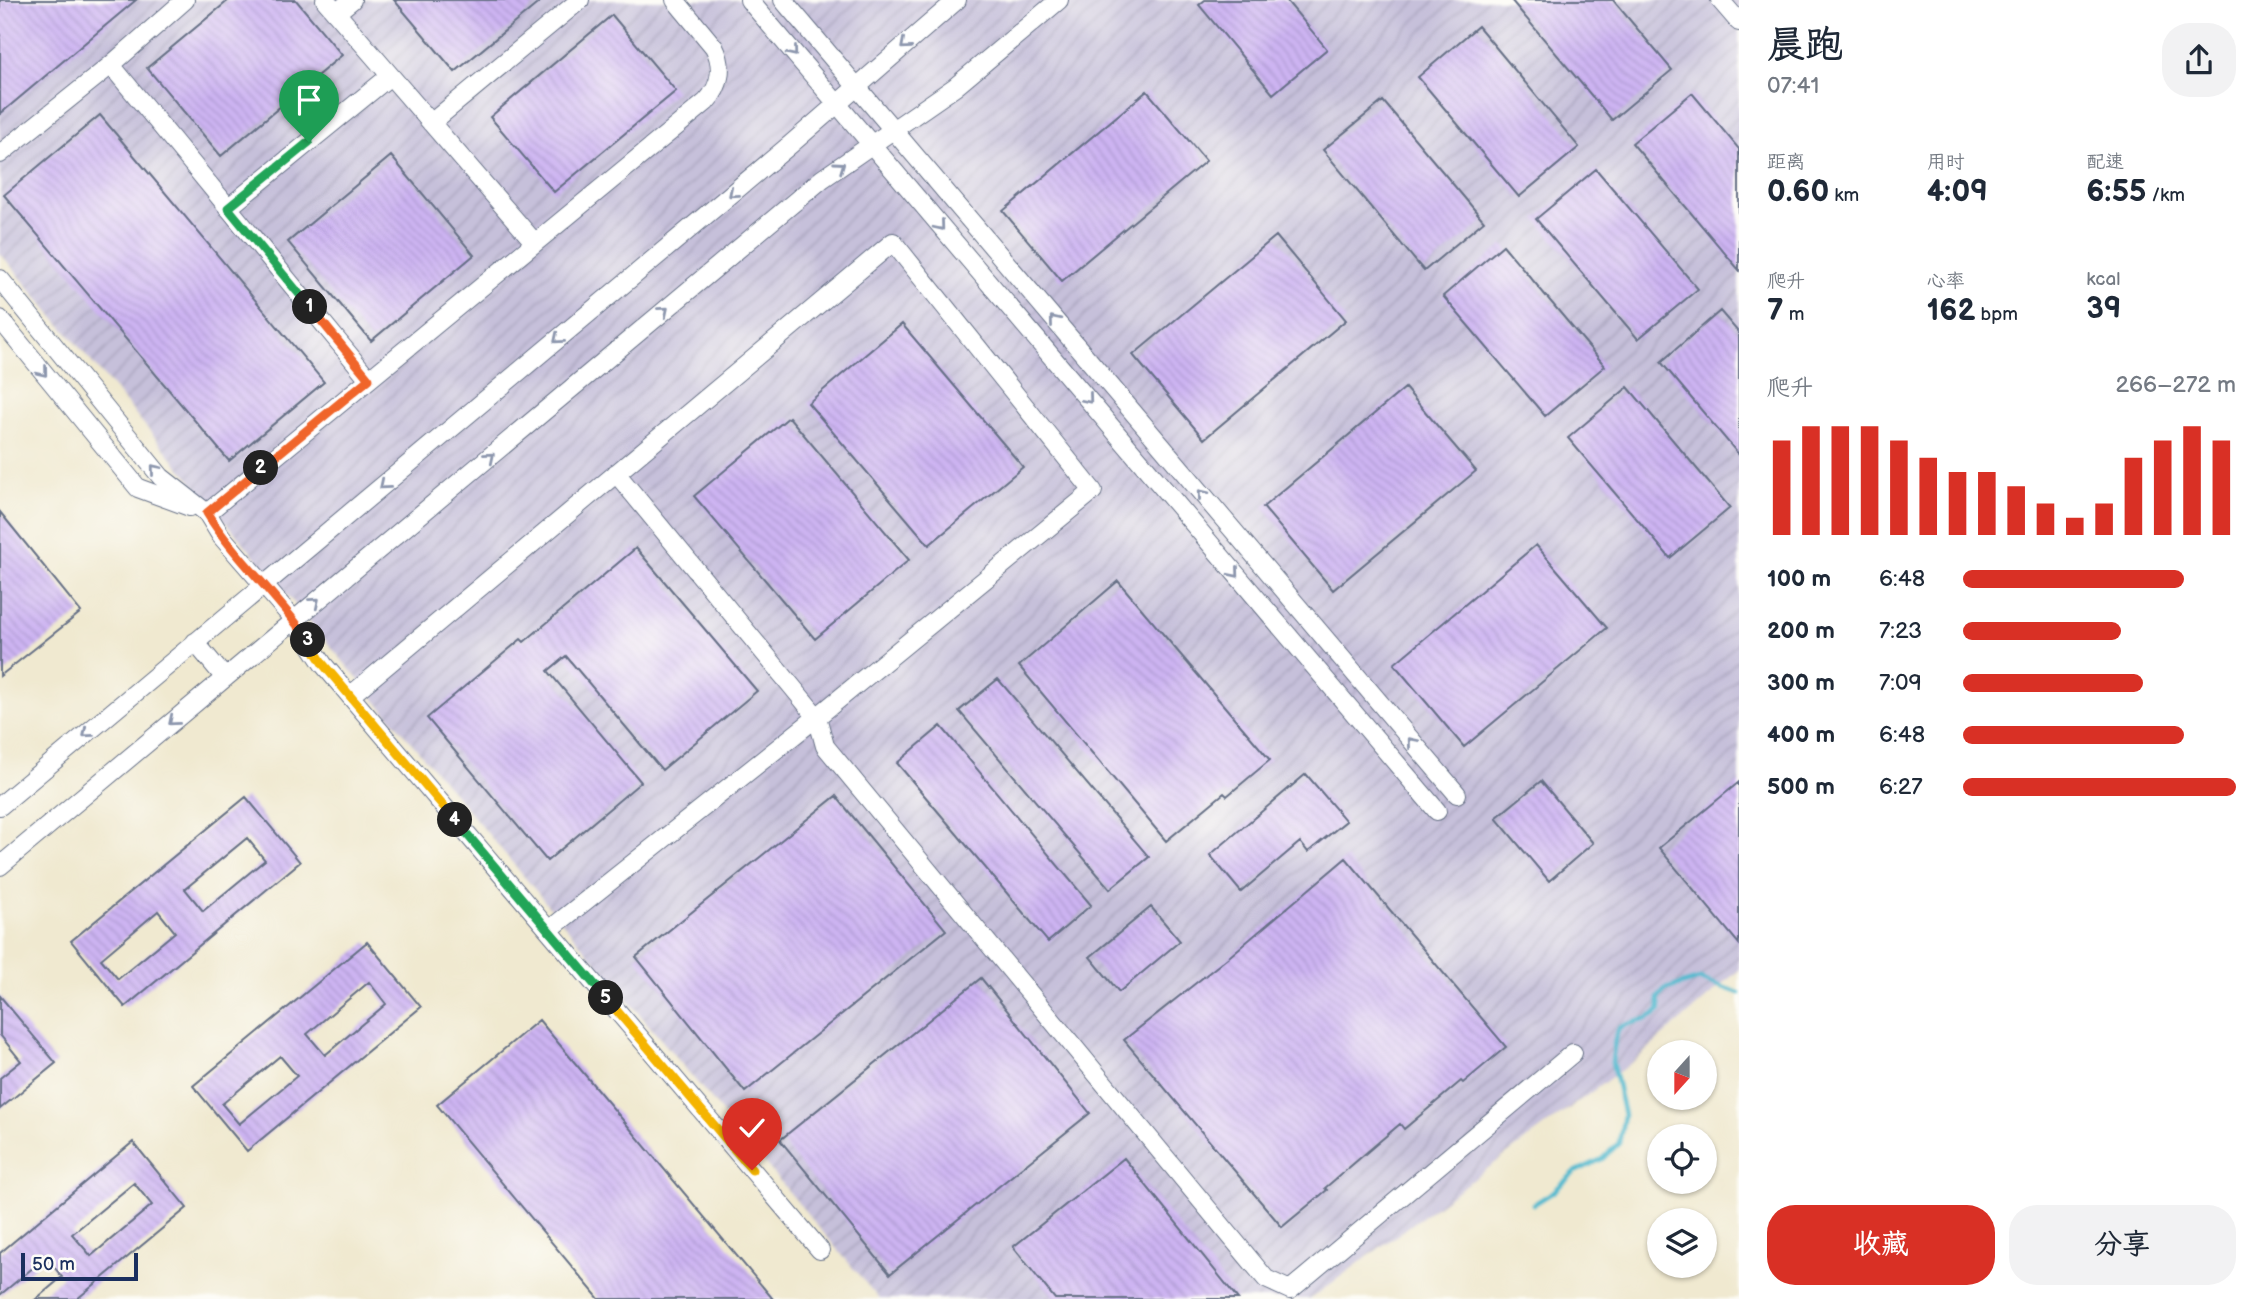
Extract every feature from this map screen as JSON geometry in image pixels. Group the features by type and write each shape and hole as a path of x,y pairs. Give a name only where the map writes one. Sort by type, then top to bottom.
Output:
{"street":[{"path":"0,154 111,65 185,0"},
{"path":"352,0 330,7 535,243"},
{"path":"431,123 580,0"},
{"path":"207,513 706,102 716,90 720,69 717,54 675,0"},
{"path":"750,0 1437,811"},
{"path":"783,0 1457,794"},
{"path":"0,806 837,104 957,0"},
{"path":"0,866 822,179 955,87 1059,0"},
{"path":"1720,0 1739,22"},
{"path":"111,65 369,379"},
{"path":"228,208 390,76"},
{"path":"350,696 893,242 1093,491 817,717 549,930"},
{"path":"0,279 161,477 207,513 221,536 294,620 323,664 820,1251"},
{"path":"0,319 138,488 207,513"},
{"path":"616,473 817,717 825,746 1266,1279 1290,1290 1573,1053"},
{"path":"195,642 225,678"}],"shaded area":[{"path":"0,0 1739,0 1739,970 1659,1040 1647,1040 1647,1050 1639,1057 1310,1299 879,1299 0,253"}],"building":[{"path":"0,0 136,0 0,114"},
{"path":"229,0 296,0 342,55 221,156 147,68"},
{"path":"394,0 542,0 455,72"},
{"path":"1205,0 1286,0 1327,49 1273,94 1199,5"},
{"path":"1511,0 1613,0 1672,70 1612,120"},
{"path":"612,15 676,91 554,192 490,117"},
{"path":"1478,26 1579,147 1519,197 1418,77"},
{"path":"1147,91 1206,161 1062,281 1003,211"},
{"path":"1692,93 1739,149 1739,270 1632,143"},
{"path":"1383,101 1484,221 1424,271 1323,150"},
{"path":"100,115 324,382 229,461 4,195"},
{"path":"391,156 474,255 371,341 288,242"},
{"path":"1596,169 1698,289 1638,339 1536,219"},
{"path":"1276,236 1346,320 1204,439 1133,355"},
{"path":"1503,245 1605,366 1545,416 1443,296"},
{"path":"1720,311 1739,333 1739,455 1661,362"},
{"path":"902,324 1023,467 929,545 808,403"},
{"path":"1628,387 1730,508 1670,558 1568,438"},
{"path":"1405,388 1476,471 1333,590 1263,507"},
{"path":"789,417 909,560 815,639 694,496"},
{"path":"0,512 81,612 0,676"},
{"path":"1536,545 1607,628 1464,747 1394,664"},
{"path":"636,548 757,691 662,770 566,656 548,671 641,782 547,861 427,718 521,639 524,642"},
{"path":"1118,581 1270,760 1227,796 1224,793 1166,841 1019,666"},
{"path":"998,679 1149,857 1110,889 959,711"},
{"path":"941,726 1091,905 1048,942 897,763"},
{"path":"1306,774 1346,821 1308,852 1300,842 1241,892 1210,855"},
{"path":"1541,781 1593,843 1549,881 1496,818"},
{"path":"1739,782 1739,944 1659,848"},
{"path":"836,796 946,930 745,1092 636,957"},
{"path":"246,797 300,862 125,1007 71,941","holes":["247,838 265,860 203,911 185,889","158,911 175,932 118,979 101,959"]},
{"path":"1346,858 1506,1047 1404,1129 1400,1124 1282,1227 1124,1040 1230,956"},
{"path":"1151,907 1180,941 1119,992 1090,957"},
{"path":"367,942 421,1007 247,1151 193,1086","holes":["369,982 386,1004 325,1055 307,1034","280,1056 297,1076 239,1124 222,1104"]},
{"path":"981,978 1090,1113 890,1274 780,1140"},
{"path":"0,996 56,1063 0,1109 0,1078 21,1061 0,1035"},
{"path":"539,1020 773,1299 599,1299 437,1105"},
{"path":"133,1142 187,1208 77,1299 36,1299 62,1277 46,1257 0,1295 0,1253","holes":["134,1183 152,1205 91,1256 72,1234"]},
{"path":"1124,1158 1238,1299 1055,1299 1013,1247"}],"waterway":[{"path":"1534,1204 1553,1192 1575,1172 1602,1159 1619,1143 1624,1115 1612,1062 1619,1028 1656,1014 1660,1010 1658,998 1666,989 1700,979 1739,993"}],"route":[{"path":"309,142 228,208 369,379 207,513 221,536 294,620 323,664 752,1170"}]}
